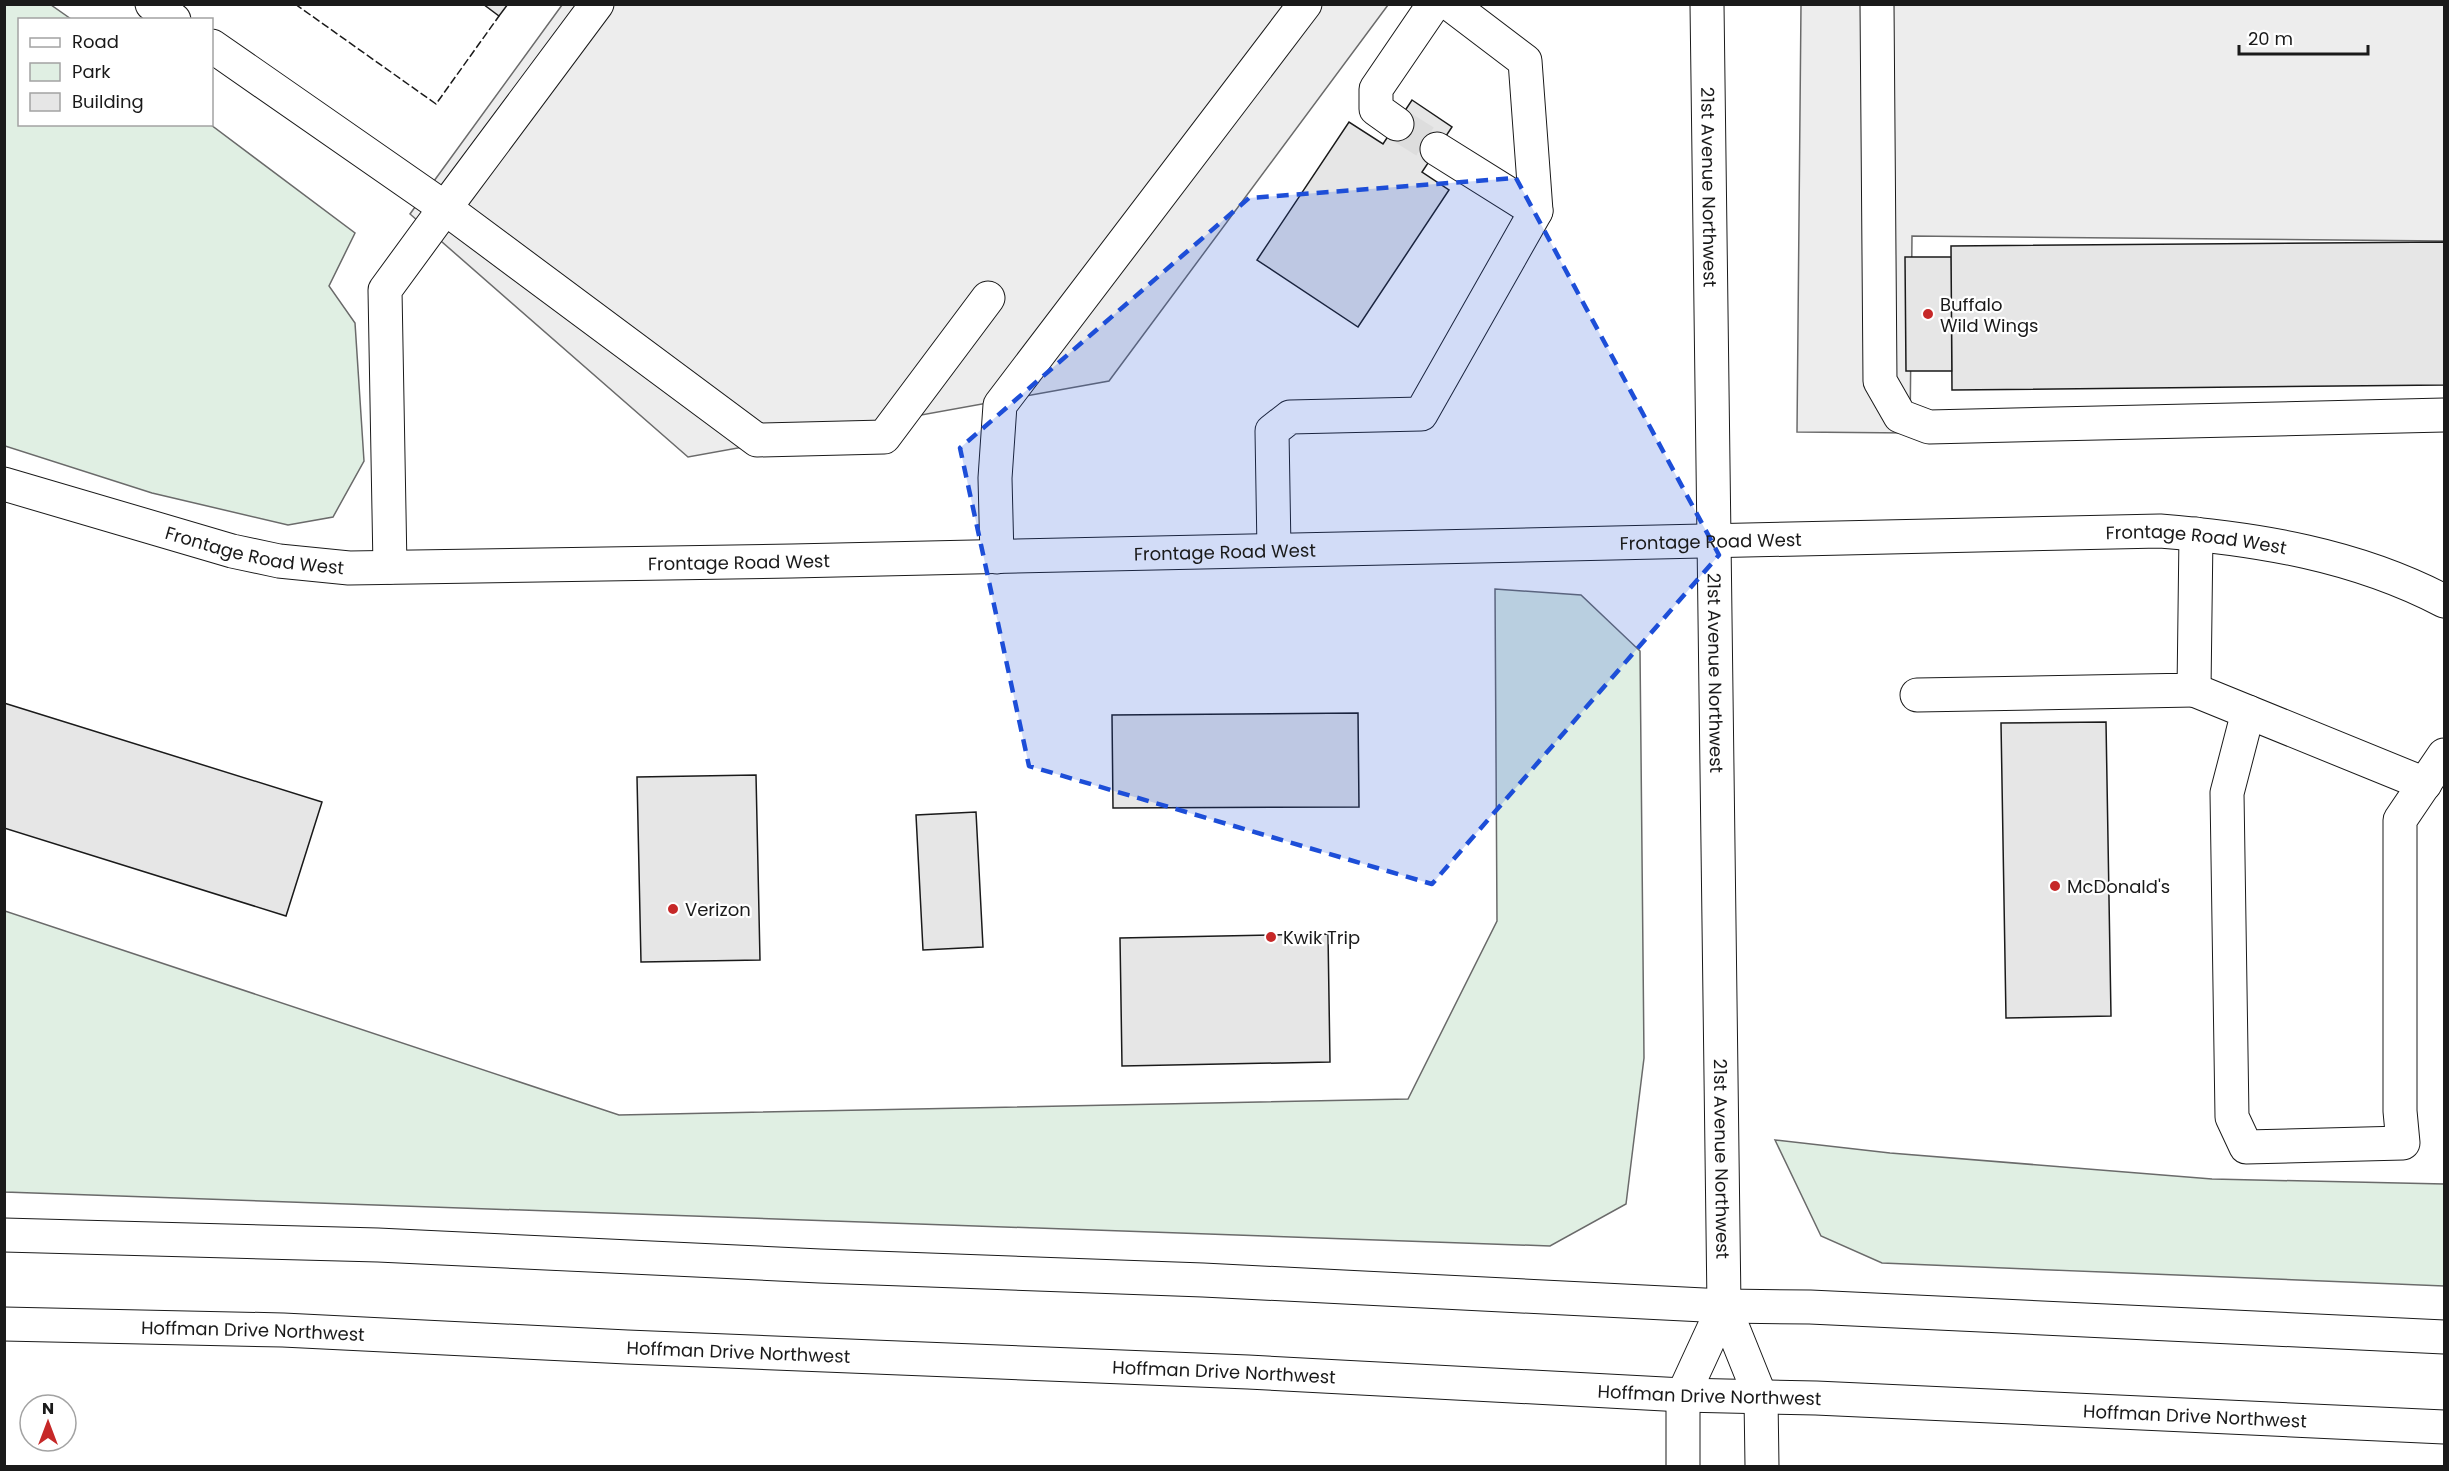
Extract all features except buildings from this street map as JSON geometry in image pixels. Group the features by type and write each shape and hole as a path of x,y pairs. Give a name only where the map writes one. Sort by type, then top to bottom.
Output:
{"main road":[{"path":"152,4 171,18"},
{"path":"390,567 385,290 597,4"},
{"path":"997,557 995,478 1000,405 1305,4"},
{"path":"1396,124 1376,109 1376,88 1434,4"},
{"path":"1274,550 1272,431 1290,417 1421,414 1536,211 1525,60 1450,4"},
{"name":"21st Avenue Northwest","path":"1707,4 1724,1306 1761,1398 1762,1467"},
{"path":"1877,4 1880,381 1900,416 1929,427 2445,415"},
{"path":"213,47 446,208 758,440 884,438 988,298"},
{"path":"1437,149 1536,211"},
{"name":"Frontage Road West","path":"4,483 232,551 309,565 349,568 997,557 2160,531 2272,543 2332,558 2389,577 2445,601"},
{"path":"2194,690 2196,534"},
{"path":"1917,694 2194,690 2425,784"},
{"path":"2248,712 2227,793 2232,1118 2246,1147 2403,1143 2400,1111 2400,820 2445,755"},
{"path":"4,1235 378,1245 2445,1337"},
{"name":"21st Avenue Northwest","path":"1683,1467 1683,1395 1724,1306"},
{"name":"Hoffman Drive Northwest","path":"4,1324 284,1330 627,1347 1248,1372 1683,1395 2445,1427"}],"highlighted area":[{"path":"1516,178 1719,555 1432,884 1029,766 960,448 1249,198"}],"green space":[{"path":"5,4 51,5 70,18 18,18 18,126 212,126 355,233 329,286 355,323 364,461 333,517 288,525 152,493 5,446"},
{"path":"1495,589 1581,595 1640,651 1644,1058 1626,1204 1550,1246 5,1192 5,911 619,1115 1408,1099 1497,921"},
{"path":"1775,1140 1890,1153 2212,1179 2444,1184 2444,1286 1882,1263 1821,1236"}],"shaded area":[{"path":"562,5 1388,5 1109,381 688,457 410,214"},
{"path":"1801,5 2444,5 2444,241 1912,236 1910,433 1797,432"}],"tunnel":[{"path":"1397,124 1437,149"}],"fence":[{"path":"295,4 436,104 499,16"}],"place":[{"name":"Buffalo Wild Wings","path":"1928,314"},
{"name":"McDonald's","path":"2055,886"},
{"name":"Verizon","path":"673,909"},
{"name":"Kwik Trip","path":"1271,937"}]}
